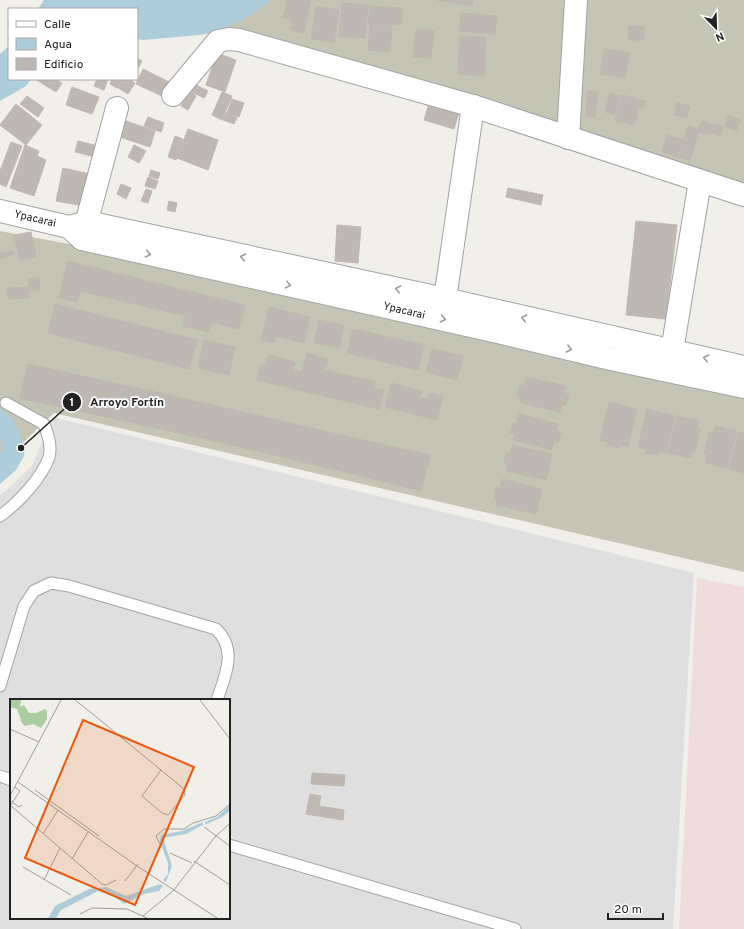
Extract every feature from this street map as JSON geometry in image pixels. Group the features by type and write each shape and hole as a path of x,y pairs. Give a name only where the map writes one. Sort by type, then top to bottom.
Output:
{"street":[{"path":"568,138 576,0"},
{"path":"173,95 218,41 228,39 239,40 473,106 744,195"},
{"path":"445,299 473,106"},
{"path":"79,229 116,108"},
{"path":"672,351 700,181"},
{"name":"Ypacarai","path":"0,211 129,241 499,322 672,351 744,367"},
{"name":"Ypacarai","path":"269,272 445,299 499,322 611,359 744,387"}],"lane":[{"path":"0,516 19,501 38,475 49,457 50,440 44,424 6,403"},
{"path":"0,686 24,606 34,591 50,583 69,586 216,629 223,635 230,655 217,699"},
{"path":"0,776 10,780"},
{"path":"230,845 515,929"}],"shaded area":[{"path":"114,0 744,0 744,184"},
{"path":"0,231 85,247 744,397 744,572 54,413 12,453 0,459"},
{"path":"53,417 694,573 673,929 0,929 0,496 32,466"},
{"path":"697,578 744,587 744,929 679,929"}],"water":[{"path":"44,0 271,0 256,12 218,31 208,34 143,40 138,39 138,8 39,8"},
{"path":"8,47 8,80 30,80 26,86 0,101 0,54"},
{"path":"0,408 12,417 25,447 24,456 16,470 0,484 0,455 3,448 0,439"}],"building":[{"path":"287,0 311,0 306,23 283,18"},
{"path":"436,0 473,0 472,6"},
{"path":"342,3 368,5 365,38 339,36"},
{"path":"316,6 339,10 334,42 311,39"},
{"path":"370,6 403,8 401,25 368,23"},
{"path":"461,13 497,16 495,34 459,31"},
{"path":"292,21 306,24 304,33 290,30"},
{"path":"370,24 392,26 390,52 368,50"},
{"path":"628,26 644,26 644,40 629,40"},
{"path":"416,29 434,31 431,58 413,57"},
{"path":"460,36 486,37 484,76 458,74"},
{"path":"604,49 630,53 625,78 600,74"},
{"path":"217,53 236,60 225,92 206,85"},
{"path":"138,59 142,61 138,68"},
{"path":"143,69 169,82 162,96 136,84"},
{"path":"37,80 57,80 62,83 56,92"},
{"path":"97,80 108,80 104,90 94,86"},
{"path":"112,80 121,80 117,88 110,84"},
{"path":"122,80 130,80 135,83 128,94 118,88"},
{"path":"196,85 208,91 204,98 192,92"},
{"path":"72,87 99,97 92,114 66,105"},
{"path":"190,91 196,96 188,110 181,106"},
{"path":"588,91 598,92 595,117 586,116"},
{"path":"222,92 232,96 222,120 212,115"},
{"path":"610,93 621,96 615,115 605,112"},
{"path":"623,95 645,101 643,108 639,107 636,120 617,115"},
{"path":"27,96 44,108 38,117 20,104"},
{"path":"431,97 461,106 454,129 424,120"},
{"path":"232,99 244,103 239,117 227,113"},
{"path":"677,103 690,106 687,118 674,115"},
{"path":"16,104 42,125 26,145 0,125"},
{"path":"226,113 237,118 234,124 223,120"},
{"path":"616,116 634,120 633,125 615,121"},
{"path":"728,116 740,119 737,130 725,127"},
{"path":"148,117 164,123 161,132 144,126"},
{"path":"123,120 155,131 150,147 117,136"},
{"path":"702,121 713,125 709,134 699,132 690,160 679,157 688,126 699,129"},
{"path":"714,124 723,127 720,136 711,133"},
{"path":"188,129 218,140 208,170 177,158"},
{"path":"667,135 683,140 677,157 662,152"},
{"path":"175,136 183,139 176,160 168,157"},
{"path":"78,141 98,146 95,157 75,152"},
{"path":"11,142 22,146 6,187 0,184 0,171"},
{"path":"25,145 39,151 37,156 46,160 34,196 10,188"},
{"path":"134,145 146,151 139,163 128,157"},
{"path":"63,168 90,174 84,206 56,201"},
{"path":"151,170 160,173 158,179 149,176"},
{"path":"148,177 158,181 155,189 145,186"},
{"path":"121,184 131,188 126,199 117,194"},
{"path":"508,188 543,195 541,205 506,197"},
{"path":"146,189 152,191 148,203 141,201"},
{"path":"169,201 177,203 175,212 167,210"},
{"path":"636,221 677,225 666,319 626,315"},
{"path":"337,225 361,227 358,263 335,261"},
{"path":"31,232 36,257 20,260 14,235"},
{"path":"13,251 14,254 0,259 0,253"},
{"path":"68,261 192,292 186,316 80,291 77,302 59,298"},
{"path":"39,278 40,290 29,290 29,298 8,299 7,288 29,287 28,279"},
{"path":"192,292 245,305 239,329 212,322 209,332 183,326"},
{"path":"55,304 197,340 189,369 48,333"},
{"path":"269,307 310,317 304,343 276,336 274,343 261,340"},
{"path":"319,320 344,325 339,348 314,343"},
{"path":"353,329 424,345 418,370 347,353"},
{"path":"204,340 235,347 229,375 198,368"},
{"path":"432,349 463,356 457,380 426,372"},
{"path":"307,353 328,359 325,370 350,376 345,401 257,380 261,365 265,366 268,355 295,362 293,370 302,373"},
{"path":"28,364 105,381 97,415 20,398"},
{"path":"350,376 375,381 374,388 384,390 379,409 345,401"},
{"path":"526,377 566,386 560,412 520,403"},
{"path":"105,381 178,397 170,431 97,415"},
{"path":"391,383 422,391 420,398 427,399 429,393 443,396 437,420 385,407"},
{"path":"520,385 524,386 521,397 517,396"},
{"path":"564,393 569,394 566,405 562,404"},
{"path":"178,397 264,417 257,451 170,431"},
{"path":"609,402 637,409 628,447 619,445 618,448 607,446 608,442 600,440"},
{"path":"647,409 675,416 666,453 658,451 657,455 646,453 647,449 638,447"},
{"path":"519,414 558,424 552,450 513,440"},
{"path":"677,416 699,421 697,429 700,430 695,452 692,451 690,458 668,453"},
{"path":"264,417 345,436 337,470 257,451"},
{"path":"513,423 517,424 514,434 510,433"},
{"path":"715,426 737,431 727,468 705,463 707,455 704,454 709,432 713,433"},
{"path":"557,431 561,432 559,442 554,441"},
{"path":"739,432 744,433 744,473 729,469"},
{"path":"345,436 390,446 381,481 337,470"},
{"path":"512,445 552,454 546,480 506,471"},
{"path":"390,446 430,455 421,491 381,481"},
{"path":"506,453 510,454 508,464 504,463"},
{"path":"502,479 542,489 536,514 496,505"},
{"path":"496,487 500,488 498,499 494,498"},
{"path":"312,773 345,775 344,786 311,784"},
{"path":"310,794 321,796 319,806 344,810 343,820 306,814"}],"place":[{"name":"Arroyo Fortín","path":"21,448"}]}
